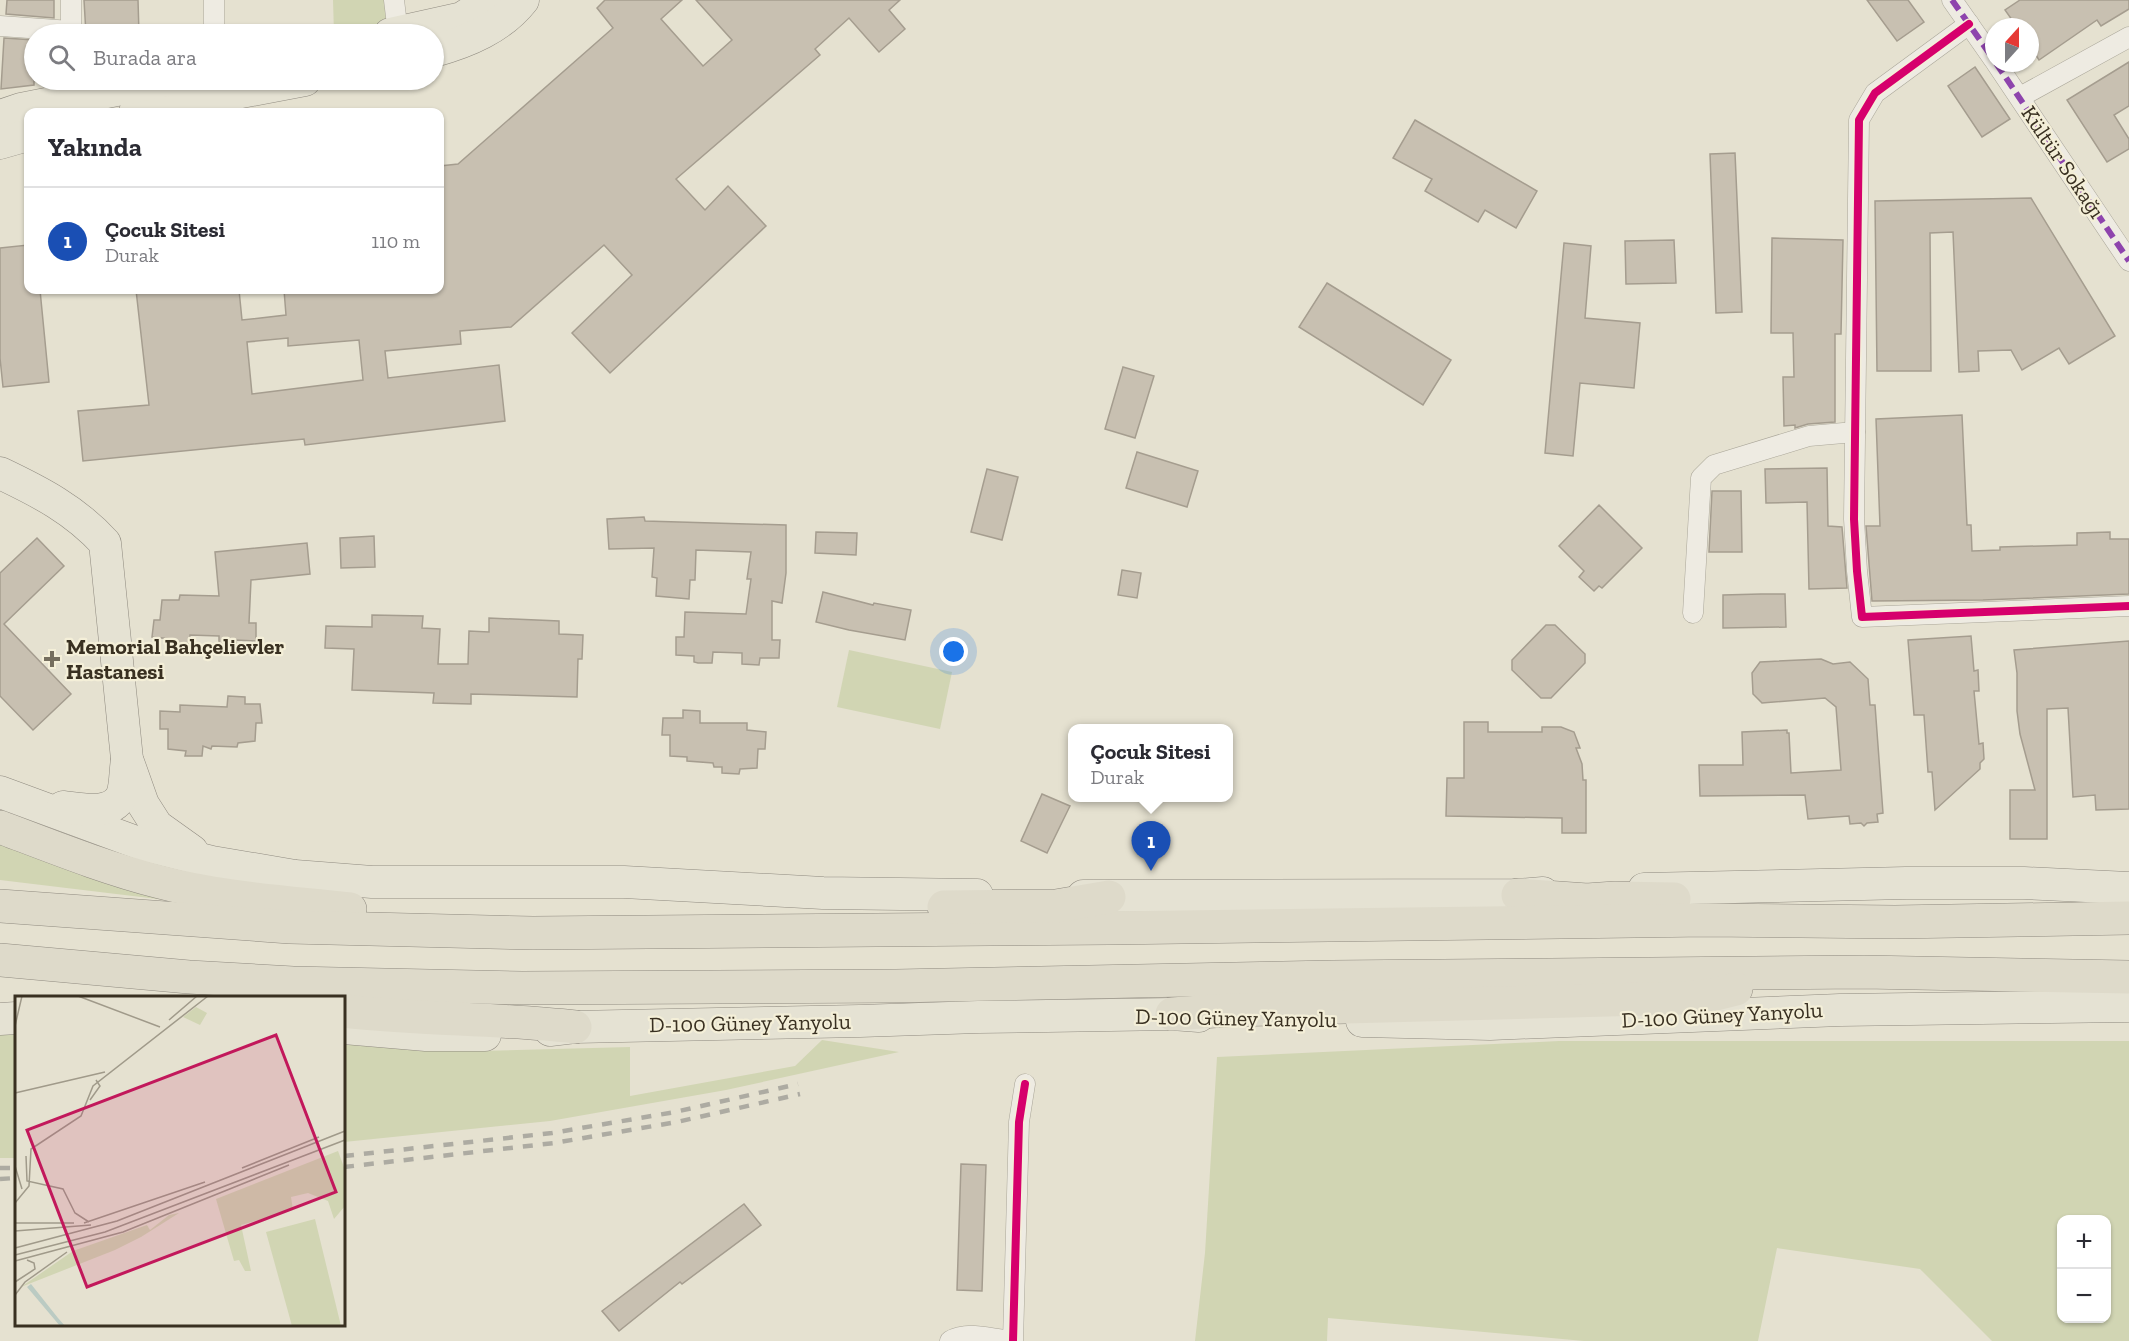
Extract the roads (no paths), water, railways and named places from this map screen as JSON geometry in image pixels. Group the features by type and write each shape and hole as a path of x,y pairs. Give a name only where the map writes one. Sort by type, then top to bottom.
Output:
{"highway":[{"path":"0,827 162,883 276,901 429,917 533,933"},
{"path":"1518,895 1587,900 1615,898 1970,904 2011,910 2037,918"},
{"path":"659,933 718,918 752,915 868,909 1056,906 1109,897"},
{"path":"0,906 290,927 533,933 1707,920 1894,922 2129,918"},
{"path":"0,960 293,983 522,988 885,986 1309,978 1864,972 2129,977"},
{"path":"87,968 112,979 152,990 204,996"},
{"path":"1172,1014 1683,999 1745,987 1781,974"},
{"path":"345,1011 441,1019 524,1021 575,1027"}],"main road":[{"path":"436,24 462,18 490,0"},
{"path":"444,48 472,39 489,29 524,0"},
{"path":"0,116 75,90"},
{"path":"156,108 252,90"},
{"path":"0,143 24,136"},
{"path":"0,473 51,500 87,523 105,543 127,759 122,796 111,807 98,810 88,809 9,796"},
{"path":"127,759 143,804 157,826 178,843 212,862"},
{"path":"9,796 144,845 212,862 295,876 372,882 624,882 823,893 1109,897 1518,895 1578,890 1906,883 2024,883 2129,888"},
{"path":"0,1004 15,1005"},
{"name":"D-100 Güney Yanyolu","path":"345,1028 426,1035 493,1035 575,1027 1172,1014 1294,1020 1490,1024 1840,1010 2129,1006"},
{"path":"0,1019 15,1018"}],"street":[{"path":"71,0 71,24"},
{"path":"214,0 214,24"},
{"path":"394,0 394,24"},
{"name":"Kültür Sokağı","path":"1952,0 1985,46"},
{"path":"1970,24 1875,93 1859,120 1854,519 1862,617 2129,606"},
{"path":"0,26 24,28"},
{"path":"2020,97 2129,37"},
{"name":"Kültür Sokağı","path":"2003,72 2129,261"},
{"path":"1693,613 1701,478 1714,465 1809,436 1855,432"},
{"path":"950,1341 956,1337 977,1337 1011,1341 1018,1122 1025,1084"}],"railway":[{"path":"345,1156 552,1133 675,1112 798,1084"},
{"path":"345,1167 554,1143 677,1122 800,1094"},
{"path":"0,1168 15,1168"},
{"path":"0,1179 15,1178"}],"place":[{"name":"Memorial Bahçelievler Hastanesi","path":"52,659"},
{"name":"Çocuk Sitesi","path":"1151,871"}]}
